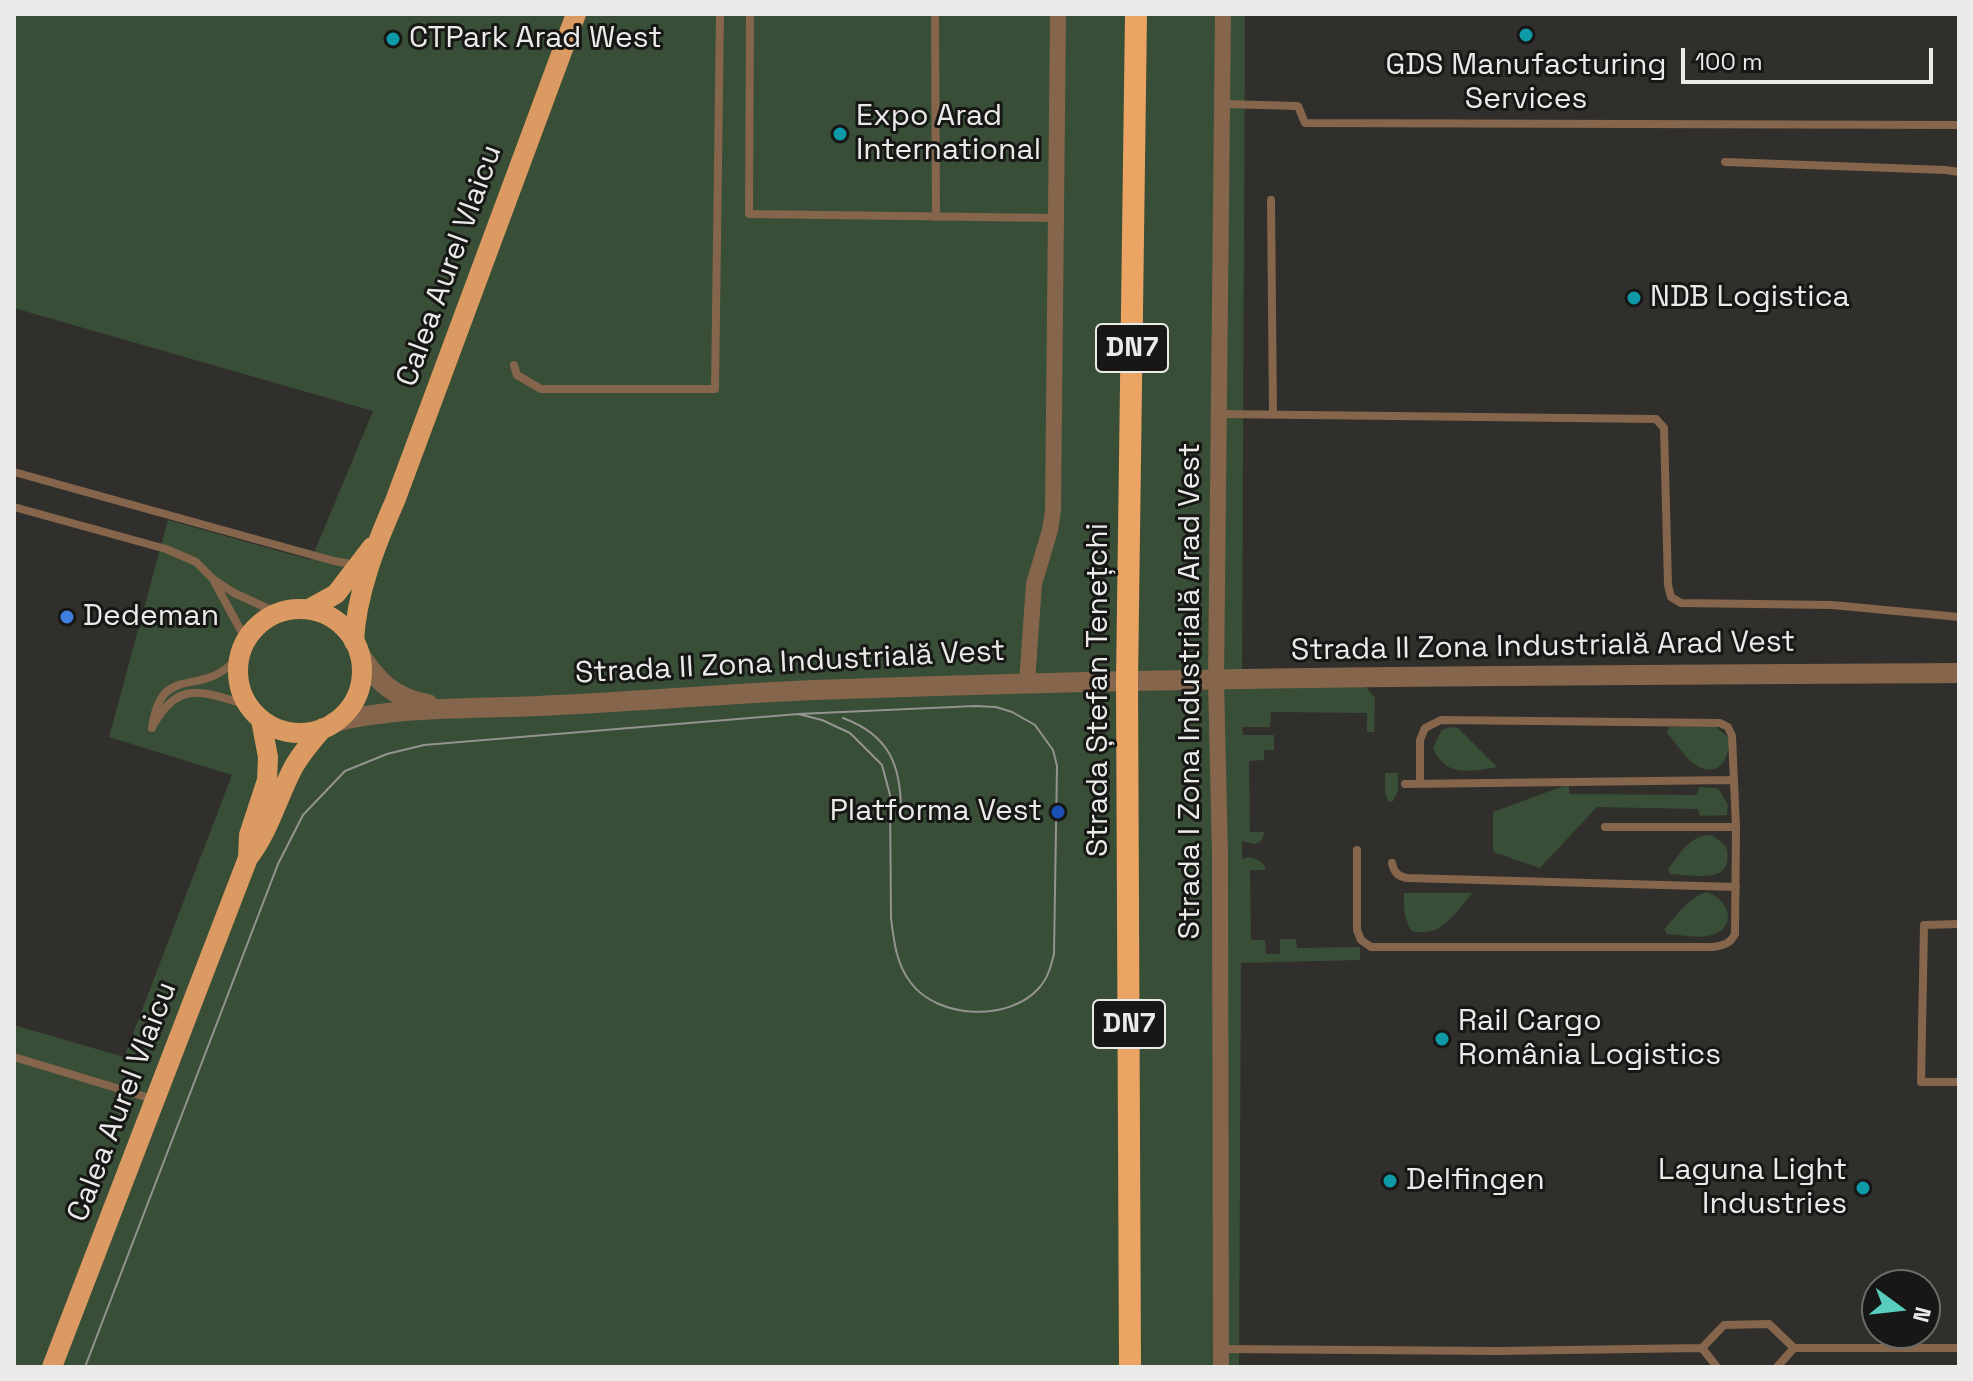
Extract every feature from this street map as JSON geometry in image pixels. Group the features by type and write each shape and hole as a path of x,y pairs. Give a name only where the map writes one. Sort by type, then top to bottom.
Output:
{"highway":[{"name":"Strada Ștefan Tenețchi","path":"1130,1367 1127,681 1136,14"}],"main road":[{"name":"Calea Aurel Vlaicu","path":"52,1367 248,858 263,839 297,761 348,709 357,693 361,675 356,648 356,619 379,537 577,17"},
{"name":"Calea Aurel Vlaicu","path":"309,609 336,594 379,537"},
{"path":"243,646 266,618 287,610 309,609 338,622 356,648"},
{"name":"Calea Aurel Vlaicu","path":"243,646 238,671 240,689 254,712 268,757 267,780 249,835 248,858"},
{"path":"254,712 280,730 302,733 329,725"}],"street":[{"path":"1027,682 1034,584 1053,511 1058,14"},
{"name":"Strada I Zona Industrială Arad Vest","path":"1221,1367 1220,855 1216,681 1223,14"},
{"name":"Strada II Zona Industrială Vest","path":"356,648 376,679 393,691 413,702 456,710"},
{"name":"Strada II Zona Industrială Arad Vest","path":"1127,681 1959,673"},
{"name":"Strada II Zona Industrială Vest","path":"329,725 369,714 726,694 1127,681"}],"lane":[{"path":"514,365 517,375 541,389 715,389 720,14"},
{"path":"750,14 749,214 1057,218"},
{"path":"935,14 936,217"},
{"path":"1222,104 1298,106 1305,123 1959,125"},
{"path":"1725,162 1959,172"},
{"path":"1271,200 1273,415"},
{"path":"1218,414 1656,419 1664,428 1668,585 1671,597 1681,603 1832,605 1959,617"},
{"path":"14,472 334,561 358,565"},
{"path":"14,507 166,549 196,562 213,579 252,602 269,609 287,610"},
{"path":"213,579 243,646 227,668 211,676 181,683 160,698 152,728 166,704 181,694 209,693 254,712"},
{"path":"1357,850 1357,930 1361,940 1371,947 1725,945 1732,941 1735,934 1736,827 1732,736 1728,727 1720,723 1441,720 1425,728 1420,740 1420,783"},
{"path":"1405,784 1734,780"},
{"path":"1605,827 1736,827"},
{"path":"1392,863 1399,876 1407,878 1736,887"},
{"path":"1959,924 1924,925 1921,1082 1959,1082"},
{"path":"14,1057 157,1100"},
{"path":"1221,1349 1498,1351 1702,1348 1724,1325 1769,1324 1794,1348 1959,1348"},
{"path":"1702,1348 1717,1367"},
{"path":"1777,1367 1794,1348"}],"green space":[{"path":"14,14 1245,14 1242,687 1365,686 1375,698 1374,732 1367,732 1367,713 1271,712 1270,727 1242,727 1243,735 1274,735 1274,750 1264,750 1264,760 1249,761 1250,832 1265,832 1261,841 1255,844 1242,841 1242,859 1254,858 1265,866 1265,870 1250,870 1251,940 1265,940 1266,954 1280,954 1280,939 1296,939 1297,948 1360,947 1360,960 1241,963 1239,1367 14,1367 14,1025 124,1057 232,775 109,737 168,520 311,560 373,411 14,308"},
{"path":"1669,727 1716,727 1729,738 1723,763 1713,769 1699,767 1667,733"},
{"path":"1458,728 1497,767 1468,771 1451,768 1444,763 1433,747 1442,730"},
{"path":"1385,773 1398,773 1398,791 1393,801 1389,802 1385,794"},
{"path":"1569,784 1569,794 1697,795 1699,787 1718,788 1728,805 1727,815 1700,816 1698,809 1597,807 1540,868 1493,852 1493,812"},
{"path":"1712,835 1726,846 1725,867 1719,873 1701,876 1670,874 1668,869 1686,846 1697,838"},
{"path":"1707,892 1716,896 1726,909 1727,923 1723,929 1702,937 1667,934 1664,929 1684,907"},
{"path":"1404,893 1473,893 1440,928 1423,932 1412,931 1409,926"}],"tram line":[{"path":"85,1367 278,864 303,815 345,771 387,754 424,745 798,714 975,706 1012,712 1035,725 1053,750 1057,766 1054,954 1047,976 1039,988 1010,1007 974,1012 938,1004 911,983 899,960 892,927 890,795 882,765 850,733 822,720 798,714"},
{"path":"843,718 871,733 889,754 898,779 901,811"}],"place":[{"name":"GDS Manufacturing Services","path":"1526,35"},
{"name":"CTPark Arad West","path":"393,39"},
{"name":"Expo Arad International","path":"840,134"},
{"name":"NDB Logistica","path":"1634,298"},
{"name":"Dedeman","path":"67,617"},
{"name":"Platforma Vest","path":"1058,812"},
{"name":"Rail Cargo România Logistics","path":"1442,1039"},
{"name":"Delfingen","path":"1390,1181"},
{"name":"Laguna Light Industries","path":"1863,1188"}]}
